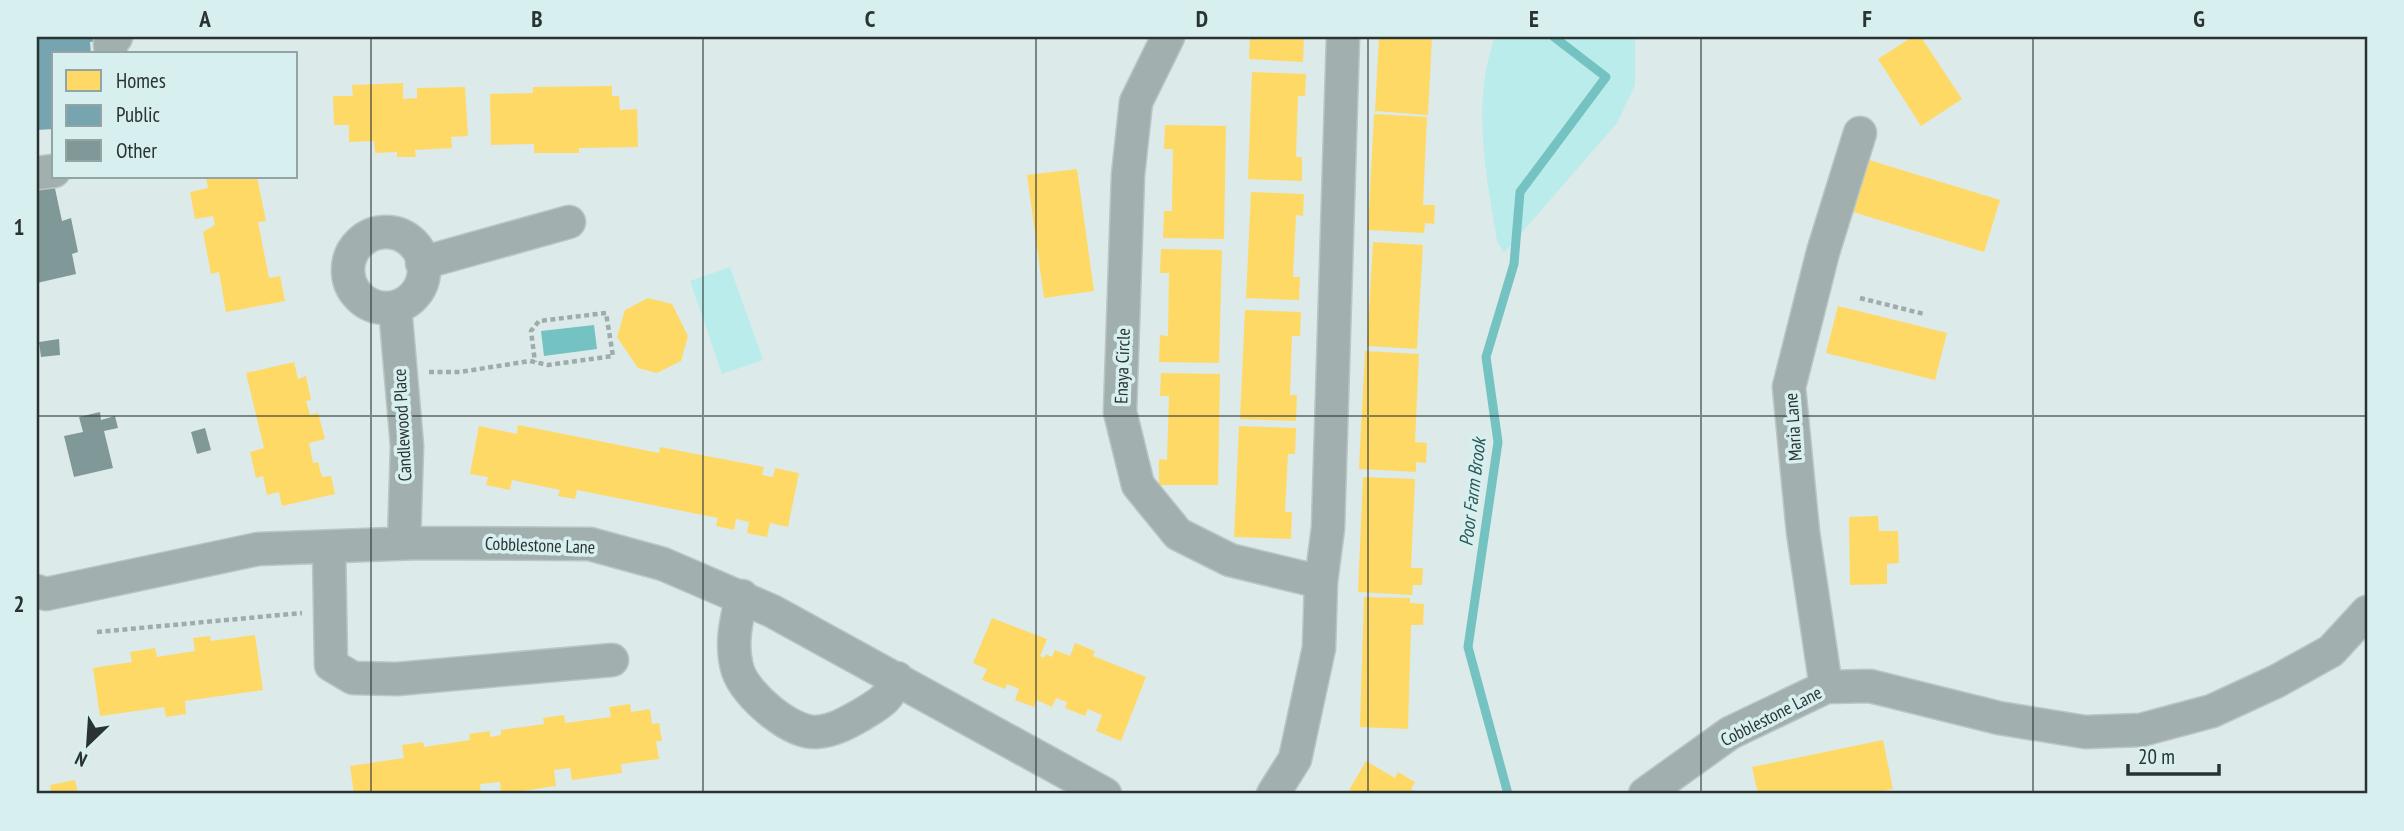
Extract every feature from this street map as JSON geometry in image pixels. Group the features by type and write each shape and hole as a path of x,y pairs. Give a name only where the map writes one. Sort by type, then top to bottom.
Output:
{"street":[{"name":"Enaya Circle","path":"1168,37 1136,102 1129,174 1120,412 1138,485 1178,534 1230,560 1321,582"},
{"path":"1273,794 1295,760 1319,648 1321,582 1328,528 1343,37"},
{"name":"Maria Lane","path":"1826,687 1803,532 1789,387 1823,251 1860,133"},
{"path":"422,263 569,222"},
{"path":"398,233 416,246 422,263 423,277 418,290 407,302 395,307 371,305 353,289 348,268 356,246 370,235 398,233"},
{"name":"Candlewood Place","path":"395,307 407,446 404,543"},
{"name":"Cobblestone Lane","path":"40,597 258,549 404,543 590,544 663,564 742,596 897,678 1105,794"},
{"path":"329,547 331,665 353,678 397,679 612,660"},
{"path":"742,596 733,630 738,672 756,699 774,715 814,732 841,726 888,699 897,678"},
{"name":"Cobblestone Lane","path":"1645,794 1730,733 1826,687 1870,686 1999,718 2085,732 2141,730 2212,711 2277,681 2331,651 2367,612"}],"path":[{"path":"1860,298 1924,314"},
{"path":"400,372 460,372 535,362 548,365 613,356 606,313 539,321 531,331 535,362"},
{"path":"97,632 330,611"}],"shaded area":[{"path":"1495,37 1635,37 1635,85 1617,123 1504,253 1497,241 1483,138 1484,87"},
{"path":"730,267 763,360 722,374 690,281"},
{"path":"594,325 597,349 544,356 541,331"}],"building: Homes":[{"path":"1250,37 1304,37 1303,62 1249,59"},
{"path":"1379,37 1432,37 1428,115 1375,111"},
{"path":"1912,37 1921,37 1962,99 1921,126 1878,59"},
{"path":"1252,72 1306,74 1305,96 1298,96 1296,157 1302,157 1302,181 1248,179"},
{"path":"403,83 403,99 417,98 417,88 465,87 468,136 451,137 452,148 415,150 416,157 397,157 397,152 375,153 374,141 349,142 349,125 334,125 333,96 353,96 352,85"},
{"path":"612,86 612,96 619,96 620,110 637,109 638,147 579,148 579,153 534,153 534,144 491,145 490,94 533,93 533,87"},
{"path":"1374,114 1427,117 1423,205 1435,205 1434,224 1425,223 1424,233 1368,230"},
{"path":"1165,125 1226,126 1224,239 1163,238 1164,211 1172,211 1173,149 1164,149"},
{"path":"1869,160 2000,200 1984,252 1853,212"},
{"path":"1077,169 1094,291 1044,298 1027,175"},
{"path":"206,178 257,178 266,221 258,222 269,278 280,276 285,301 226,312 219,272 211,274 203,232 215,225 213,216 195,219 190,192 208,188"},
{"path":"1251,192 1304,194 1303,216 1296,215 1293,277 1300,277 1299,300 1246,298"},
{"path":"1373,242 1423,245 1417,349 1367,346"},
{"path":"1161,249 1222,250 1219,363 1159,362 1160,335 1168,336 1169,273 1160,273"},
{"path":"648,298 672,304 688,336 681,361 657,373 638,368 617,337 625,310"},
{"path":"1838,306 1947,333 1935,380 1826,353"},
{"path":"1245,310 1301,312 1300,336 1292,336 1290,395 1297,395 1296,421 1240,419"},
{"path":"1365,351 1419,354 1415,442 1427,443 1426,463 1416,462 1416,472 1359,469"},
{"path":"294,362 298,379 306,376 311,400 306,401 310,415 318,413 325,439 309,443 313,463 318,462 322,477 331,476 335,494 282,506 279,492 267,495 263,476 256,478 250,452 264,448 246,373"},
{"path":"1161,373 1220,374 1218,485 1159,485 1159,459 1167,460 1169,396 1160,396"},
{"path":"518,425 659,453 660,447 764,467 762,475 773,477 775,468 799,473 788,527 770,523 767,537 747,533 749,522 736,519 734,530 716,526 718,518 577,490 575,499 558,496 560,490 512,480 510,490 486,485 488,477 470,474 479,426 517,434"},
{"path":"1239,426 1296,428 1295,454 1288,454 1285,512 1292,512 1291,539 1234,537"},
{"path":"1363,477 1415,479 1411,568 1423,568 1422,585 1413,585 1412,595 1358,592"},
{"path":"1878,516 1879,531 1898,531 1899,563 1887,564 1887,584 1850,585 1849,517"},
{"path":"1364,597 1410,598 1410,603 1424,604 1423,625 1411,625 1408,729 1360,727"},
{"path":"992,618 1047,639 1040,656 1044,658 1046,654 1052,657 1055,650 1070,656 1075,643 1095,651 1093,656 1146,677 1121,741 1096,731 1102,715 1088,709 1085,716 1065,708 1067,702 1056,698 1052,707 1037,700 1034,707 1015,700 1019,689 1007,684 1005,689 982,680 987,669 973,663"},
{"path":"255,635 263,690 185,701 186,714 166,717 164,707 100,716 93,668 132,662 130,652 155,648 157,657 195,651 193,638 210,636 211,641"},
{"path":"630,704 631,712 650,709 652,724 659,723 662,741 656,741 659,759 621,764 622,773 572,780 570,768 554,770 556,786 501,794 500,782 480,784 481,794 354,794 350,766 404,758 402,745 423,742 424,747 470,740 469,734 490,731 490,737 501,735 501,730 544,724 543,718 564,715 565,723 611,717 609,707"},
{"path":"1883,740 1893,789 1866,794 1758,794 1752,767"},
{"path":"1366,761 1395,778 1398,772 1415,782 1411,789 1420,794 1347,794"},
{"path":"75,780 78,794 52,794 50,785"}],"building: Public":[{"path":"37,37 105,37 106,40 90,42 91,52 52,52 52,129 37,130"}],"building: Other":[{"path":"54,184 62,221 71,218 78,252 72,254 76,274 37,283 37,188"},
{"path":"59,339 60,355 41,357 39,342"},
{"path":"100,412 101,420 115,416 118,428 104,431 113,468 74,477 64,436 83,432 79,417"},
{"path":"205,428 211,450 197,454 191,432"}],"waterway":[{"name":"Poor Farm Brook","path":"1508,794 1468,647 1498,442 1486,357 1514,264 1520,192 1606,77 1554,37"}]}
